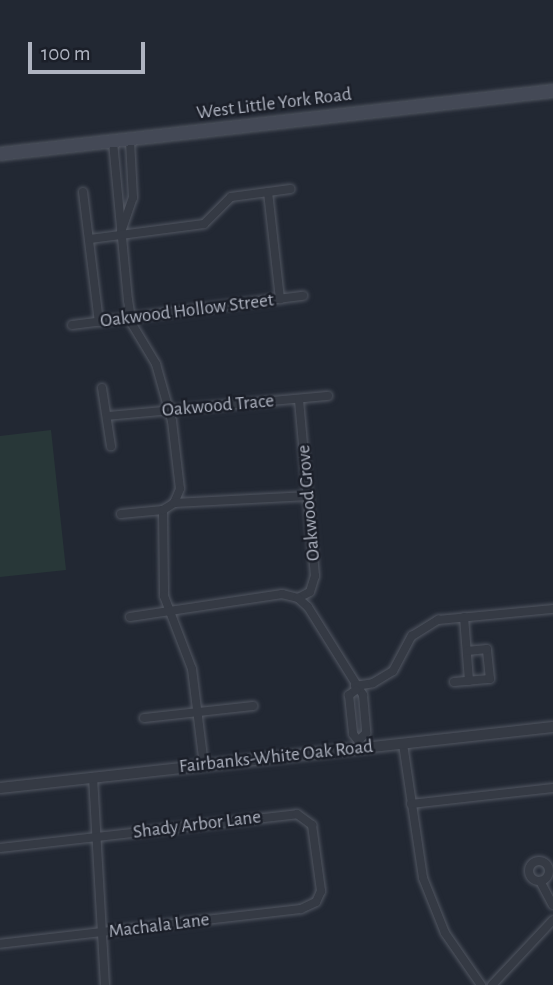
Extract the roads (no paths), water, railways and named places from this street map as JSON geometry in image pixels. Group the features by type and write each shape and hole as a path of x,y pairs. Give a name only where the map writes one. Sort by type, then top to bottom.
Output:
{"main road":[{"name":"West Little York Road","path":"0,154 553,91"}],"street":[{"path":"120,235 133,198 130,140"},
{"path":"113,142 120,235 131,317 156,364 169,410 180,489 174,503"},
{"path":"90,239 204,224 230,197 290,190"},
{"path":"83,192 99,322"},
{"path":"268,192 280,299"},
{"name":"Oakwood Hollow Street","path":"72,325 303,296"},
{"path":"102,388 111,446"},
{"name":"Oakwood Trace","path":"107,416 328,396"},
{"name":"Oakwood Grove","path":"298,598 310,592 315,576 299,400"},
{"path":"121,514 163,510 174,503 309,496"},
{"path":"163,510 161,569 164,596 173,609 192,669 204,766"},
{"path":"130,617 282,594 298,598 350,671 356,688 363,695 366,733 360,744"},
{"path":"360,744 354,734 349,695 356,688 373,683 393,671 412,636 429,624 553,609"},
{"path":"464,618 469,681"},
{"path":"454,682 490,679 487,649 467,651"},
{"path":"144,718 253,706"},
{"name":"Fairbanks-White Oak Road","path":"0,788 204,766 360,744 403,744 553,727"},
{"path":"403,744 419,861 435,909 481,985"},
{"path":"93,777 100,836 105,985"},
{"path":"411,804 553,788"},
{"name":"Shady Arbor Lane","path":"0,848 304,816 313,831 321,891 316,902"},
{"path":"540,881 553,905"},
{"name":"Machala Lane","path":"0,944 301,909 316,902"},
{"path":"492,985 553,920"}]}
